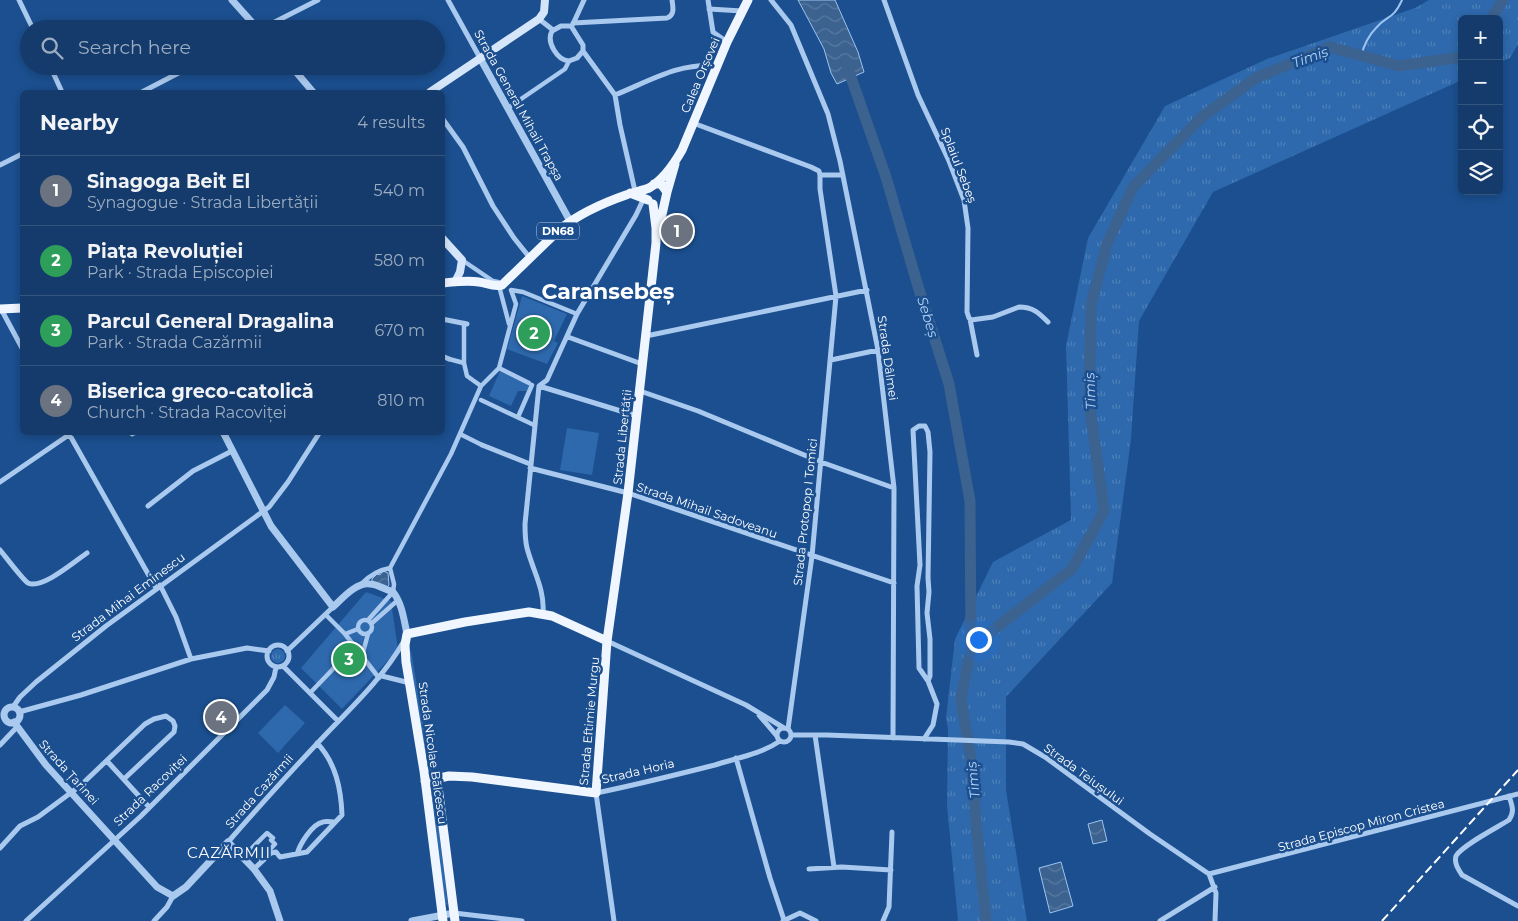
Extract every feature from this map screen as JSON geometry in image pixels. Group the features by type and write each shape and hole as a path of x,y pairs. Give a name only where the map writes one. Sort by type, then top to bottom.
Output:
{"main road":[{"path":"433,90 539,18 544,12 545,0"},
{"name":"Calea Orșovei","path":"666,196 676,161 694,123 727,42 748,0"},
{"name":"Calea Orșovei","path":"652,186 676,161"},
{"path":"632,192 648,201 660,204 666,196 661,184 652,186 646,194 648,201"},
{"name":"DN68","path":"499,286 508,281 570,221 632,192 652,186"},
{"name":"Strada Libertății","path":"607,641 628,493 657,235 666,196"},
{"name":"Strada Libertății","path":"648,201 657,235"},
{"path":"445,241 462,260 460,272 455,282"},
{"path":"445,283 479,282 499,286"},
{"path":"1,308 20,308"},
{"path":"407,634 519,612 530,612 562,620 607,641"},
{"name":"Strada Nicolae Bălcescu","path":"407,634 405,654 425,781 443,918"},
{"name":"Strada Eftimie Murgu","path":"596,793 607,641"},
{"name":"Strada Horia","path":"425,781 449,776 472,777 596,793"},
{"name":"Strada Nicolae Bălcescu","path":"437,779 455,917"}],"street":[{"path":"19,0 29,20"},
{"path":"232,0 251,20"},
{"path":"278,20 318,0"},
{"name":"Strada General Mihail Trapșa","path":"448,0 570,221"},
{"path":"572,25 584,0"},
{"path":"569,62 561,59 552,46 550,35 553,30 561,26 667,18 673,12 672,0"},
{"path":"708,0 713,32 727,42"},
{"name":"Strada Dâlmei","path":"771,0 791,25 828,114 843,175 878,350 894,488 893,738"},
{"name":"Splaiul Sebeș","path":"884,0 918,95 946,154 964,200 968,228 966,312 970,319 977,355"},
{"path":"709,9 742,10"},
{"path":"539,18 553,30"},
{"path":"572,25 583,51 615,95 632,192"},
{"path":"508,108 565,69 569,62 577,58 583,51"},
{"path":"615,95 676,70 702,64 718,66"},
{"path":"54,75 61,90"},
{"path":"146,90 175,75"},
{"path":"299,75 312,90"},
{"path":"445,122 463,147 493,206 530,259"},
{"path":"694,123 811,167 818,171 820,175 843,175"},
{"path":"0,165 20,155"},
{"name":"Strada Protopop I Tomici","path":"788,731 812,556 836,296 820,189 820,175"},
{"path":"542,614 541,586 525,538 525,512 539,386 547,380 577,314 636,215 648,201"},
{"path":"462,260 493,281 498,282 510,325"},
{"path":"370,621 393,592 394,584 390,568 460,434 482,386 499,368 516,304 511,290 523,292 577,314"},
{"path":"646,336 867,290"},
{"path":"970,319 982,320 1020,307 1026,307 1033,309 1048,322"},
{"path":"1,308 20,344"},
{"path":"445,320 465,324 464,362 467,376 482,386"},
{"path":"568,337 642,364"},
{"path":"831,360 878,350"},
{"path":"445,357 464,362"},
{"path":"499,368 530,384 518,417"},
{"path":"539,386 637,416"},
{"path":"640,391 698,411 821,462 894,488"},
{"path":"481,400 534,425"},
{"path":"924,740 933,725 937,704 928,681 919,668 917,586 920,565 913,430 919,426 924,426 928,432 930,452 929,592 927,613 930,639 930,676 928,681"},
{"path":"460,434 482,445"},
{"path":"0,482 67,435"},
{"path":"71,435 176,617 191,659"},
{"path":"224,435 271,526 333,607"},
{"name":"Strada Mihai Eminescu","path":"16,710 20,697 36,682 158,586 269,507 288,482 318,435"},
{"name":"Strada Mihail Sadoveanu","path":"482,445 530,466 628,493 894,583"},
{"path":"148,506 193,471 232,451"},
{"path":"0,550 28,583 37,585 48,580 87,553"},
{"path":"287,651 346,595 368,577 380,570 390,568"},
{"path":"357,587 369,584 393,592"},
{"name":"Strada Nicolae Bălcescu","path":"393,592 398,600 407,634"},
{"path":"368,634 361,633 358,629 358,624 361,620 370,621 398,600"},
{"path":"326,615 345,634 381,677 410,683"},
{"path":"362,656 368,634 372,630 370,621"},
{"path":"345,634 358,629"},
{"name":"Strada Cazărmii","path":"154,921 167,907 173,896 186,887 338,721 381,677 394,659 407,634"},
{"path":"607,641 702,684 755,711 788,731"},
{"path":"273,646 280,646 287,651 288,658 283,666 276,667 268,661 269,651 273,646"},
{"path":"310,693 354,647"},
{"path":"2,711 8,708 16,710 81,695 191,659 247,648 269,651"},
{"path":"283,666 338,721"},
{"name":"Strada Racoviței","path":"26,921 149,808 267,690 274,677 276,667"},
{"path":"0,745 16,725 19,718 16,710"},
{"name":"Strada Țarinei","path":"2,711 5,719 16,725 36,753 157,887 173,896"},
{"path":"755,711 778,738"},
{"path":"0,847 20,826 38,817 71,793 145,724 161,716 170,718 175,726 174,732 124,779"},
{"path":"778,738 778,730 788,731"},
{"name":"Strada Teiușului","path":"788,731 815,734 1023,744 1045,757 1150,834 1209,874"},
{"name":"Strada Horia","path":"596,793 649,783 764,750 778,738 784,742 788,741 788,731"},
{"path":"815,734 834,867"},
{"path":"254,869 271,853 276,852 280,856 307,852 342,815 337,779 331,760 318,743"},
{"path":"736,758 784,920 800,913 816,921"},
{"path":"107,761 149,808"},
{"name":"Strada Eftimie Murgu","path":"596,793 614,921"},
{"name":"Strada Episcop Miron Cristea","path":"1209,874 1518,794"},
{"path":"1509,796 1513,807 1509,820 1463,848 1456,856 1456,866 1462,874 1518,906"},
{"path":"297,854 300,843 317,825 322,822 335,822"},
{"path":"882,921 889,907 892,832"},
{"path":"267,833 273,838 271,840 275,844 260,859 251,849 267,833"},
{"path":"228,842 254,869 270,891 280,921"},
{"path":"809,869 834,867 891,870"},
{"path":"1209,874 1215,887 1217,901 1215,921"},
{"path":"1160,921 1215,887"},
{"path":"412,921 455,917 522,921"}],"green space":[{"path":"1429,0 1518,0 1518,44 1510,58 1503,61 1503,15 1458,15 1458,82 1213,192 1139,321 1131,439 1112,583 1006,697 1006,790 1027,921 958,921 947,805 948,729 946,718 955,639 993,562 1071,520 1066,346 1088,238 1165,106 1267,59 1415,8"},
{"path":"522,296 567,314 554,341 558,343 547,364 507,349"},
{"path":"500,371 530,385 527,391 518,391 511,406 489,396"},
{"path":"567,428 599,433 592,475 560,470"},
{"path":"366,592 391,601 398,650 342,709 301,668"},
{"path":"275,649 281,649 285,656 281,663 275,663 271,659 271,653"},
{"path":"409,651 411,651 432,772 430,772 424,746"},
{"path":"285,705 305,723 278,753 258,733"},
{"path":"432,786 434,788 448,905 444,904 430,788"}],"water":[{"path":"798,0 835,0 858,52 864,72 837,84 831,73 824,49"},
{"path":"383,571 388,573 389,585 386,588 372,582 372,579 377,574 380,575"},
{"path":"1102,820 1107,841 1093,844 1088,824"},
{"path":"1061,862 1073,906 1050,913 1039,868"}],"waterway":[{"path":"1361,56 1371,34 1396,11 1402,0"},
{"name":"Timiș","path":"1494,15 1503,0"},
{"name":"Timiș","path":"971,647 1072,569 1104,511 1089,402 1091,305 1107,244 1133,187 1203,116 1256,78 1330,47 1399,66 1458,58"},
{"name":"Sebeș","path":"846,63 886,177 949,384 970,501 971,647 961,699 972,765 986,921"}],"railway":[{"path":"1382,921 1518,770"}],"place":[{"name":"Sinagoga Beit El","path":"677,231"},
{"name":"Piața Revoluției","path":"534,333"},
{"name":"Parcul General Dragalina","path":"349,659"},
{"name":"Biserica greco-catolică","path":"221,717"}],"district":[{"name":"Caransebeș","path":"608,291"},
{"name":"CAZĂRMII","path":"229,852"}]}
